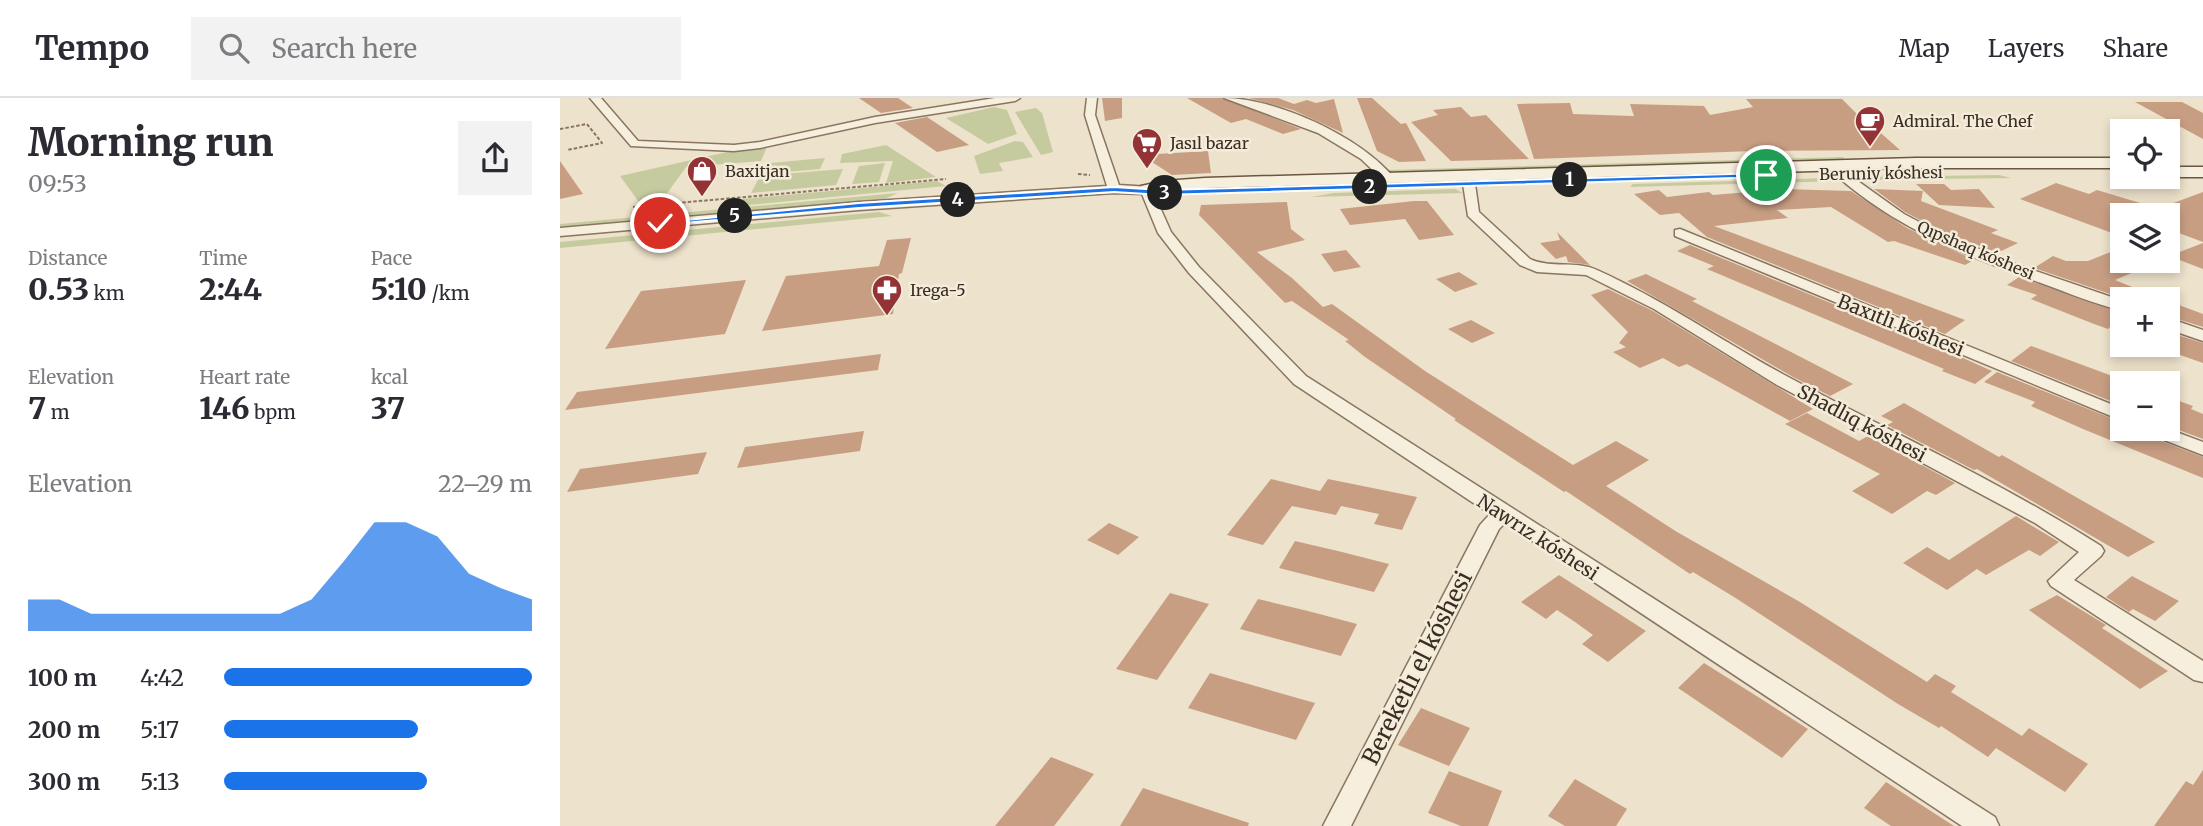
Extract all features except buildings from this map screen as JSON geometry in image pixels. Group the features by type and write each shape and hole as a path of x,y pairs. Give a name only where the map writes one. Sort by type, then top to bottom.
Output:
{"street":[{"path":"595,98 635,144 734,148 1015,98"},
{"path":"1092,98 1090,115 1114,189"},
{"path":"1229,98 1277,112 1319,129 1376,164 1388,178"},
{"name":"Beruniy kóshesi","path":"1147,190 1162,193 2110,163"},
{"path":"2180,163 2203,163"},
{"name":"Beruniy kóshesi","path":"1147,190 1205,183 1388,178 2008,167 2110,171"},
{"path":"2180,172 2203,172"},
{"name":"Qıpshaq kóshesi","path":"1841,173 1878,205 1931,233 2110,301"},
{"name":"Shadlıq kóshesi","path":"1469,184 1473,213 1525,262 1537,268 1589,271 1647,300 1773,375 2042,518 2093,551 2059,582 2203,673"},
{"path":"560,232 859,205 895,205 1114,189 1147,190"},
{"name":"Nawrız kóshesi","path":"1147,190 1165,233 1179,251 1300,380 1985,826"},
{"path":"560,240 855,213 895,205"},
{"name":"Baxıtlı kóshesi","path":"1680,233 2110,411"},
{"path":"2180,327 2203,336"},
{"path":"2180,440 2203,449"},
{"name":"Bereketlı el kóshesi","path":"1337,826 1490,525 1503,514"}],"path":[{"path":"560,129 587,124 601,143 567,150"},
{"path":"633,207 946,179"}],"green space":[{"path":"994,107 1007,110 1017,134 988,144 946,118"},
{"path":"1036,108 1042,113 1053,152 1041,155 1015,112"},
{"path":"1015,141 1023,142 1033,157 999,163 1003,171 980,174 974,156"},
{"path":"886,145 936,177 886,183 893,161 840,163 842,154"},
{"path":"754,146 767,147 761,161 686,167 660,203 641,205 620,176"},
{"path":"1843,157 1845,160 1391,173 1387,170"},
{"path":"825,158 820,169 764,174 770,163"},
{"path":"885,163 879,182 852,184 859,166"},
{"path":"843,169 836,185 751,193 760,176"},
{"path":"1999,175 2011,178 1855,180 1863,177"},
{"path":"1831,178 1842,181 1630,187 1633,184"},
{"path":"937,181 946,186 728,207 731,200"},
{"path":"1455,189 1463,193 1311,197 1334,193"},
{"path":"898,193 882,200 560,228 560,224"},
{"path":"879,212 892,216 560,248 560,242"}],"place":[{"name":"Admiral. The Chef","path":"1870,148"},
{"name":"Jasıl bazar","path":"1147,170"},
{"name":"Baxitjan","path":"702,198"},
{"name":"Irega-5","path":"887,317"}],"route":[{"path":"660,223 859,205 895,205 1114,189 1162,193 1766,175"}]}
